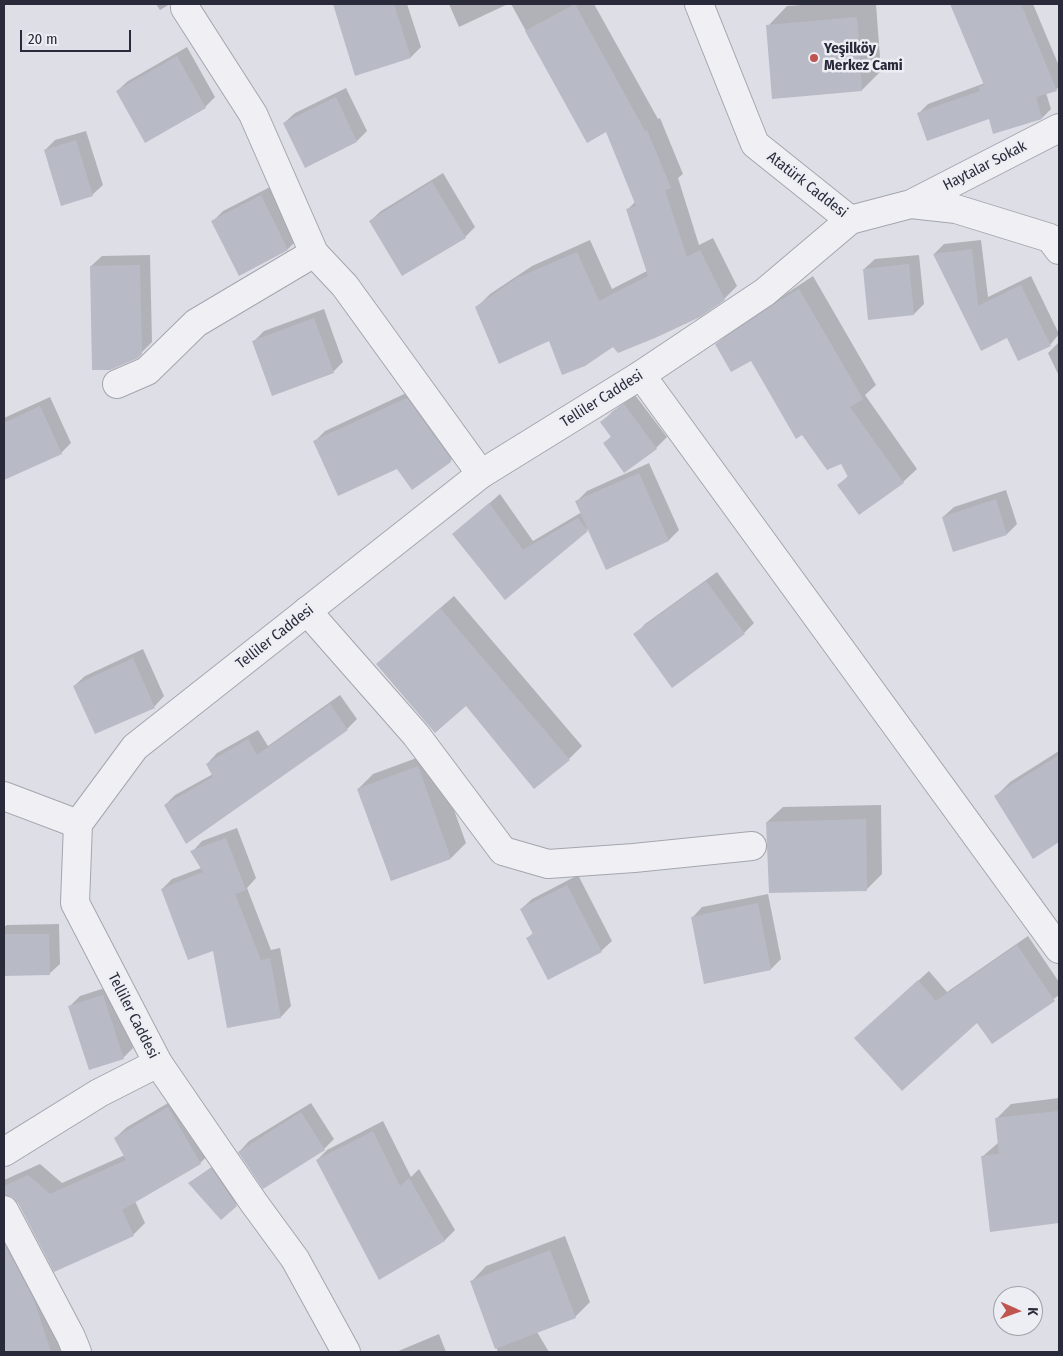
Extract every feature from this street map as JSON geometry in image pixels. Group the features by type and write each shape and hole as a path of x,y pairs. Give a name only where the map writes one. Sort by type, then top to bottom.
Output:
{"street":[{"name":"Atatürk Caddesi","path":"699,4 755,144 850,220 911,204 956,209 1050,238 1059,250"},
{"path":"185,8 253,114 314,253 345,286 481,474"},
{"name":"Haytalar Sokak","path":"911,204 1059,128"},
{"name":"Telliler Caddesi","path":"4,1152 99,1093 158,1063 75,903 78,824 135,747 481,474 641,375 765,292 850,220"},
{"path":"117,384 147,371 196,322 314,253"},
{"path":"641,375 1059,949"},
{"path":"307,611 416,735 503,851 548,864 634,858 752,846"},
{"path":"4,796 78,824"},
{"path":"158,1063 254,1203 295,1259 346,1352"},
{"path":"4,1210 67,1329 77,1352"}],"building":[{"path":"333,4 394,4 411,58 355,76"},
{"path":"575,4 645,131 647,130 671,188 665,190 687,257 700,250 725,300 700,317 655,338 618,353 613,347 585,366 562,375 549,341 499,364 475,307 517,278 577,252 599,301 648,276 626,209 636,206 606,132 587,143 525,31"},
{"path":"950,4 1021,4 1057,91 1036,97 1042,119 993,134 989,119 927,141 917,113 980,91 979,87 984,85"},
{"name":"Yeşilköy Merkez Cami","path":"857,17 862,91 772,99 766,25"},
{"path":"177,56 206,108 145,143 116,91"},
{"path":"336,97 357,142 305,168 283,123"},
{"path":"76,140 93,196 61,206 44,150"},
{"path":"432,182 466,238 402,276 369,221"},
{"path":"261,195 288,250 239,276 211,221"},
{"path":"972,249 978,306 1021,285 1051,346 1018,361 1007,338 981,351 933,254"},
{"path":"909,264 914,315 868,320 863,269"},
{"path":"140,265 142,354 138,358 110,370 92,370 90,266"},
{"path":"799,289 863,399 850,407 904,483 859,515 837,485 848,477 841,464 827,470 802,435 796,439 751,361 731,372 715,344"},
{"path":"314,318 334,373 272,396 252,341"},
{"path":"407,398 451,459 451,462 412,490 397,469 338,496 313,441"},
{"path":"624,404 657,449 624,473 603,443 611,437 600,422"},
{"path":"40,406 62,454 4,480 4,423"},
{"path":"639,473 669,541 606,570 575,501"},
{"path":"996,499 1007,535 953,552 942,517"},
{"path":"489,503 523,550 578,518 588,531 505,600 452,534"},
{"path":"706,581 745,634 672,688 633,634"},
{"path":"440,608 570,760 534,789 466,706 435,733 376,664"},
{"path":"133,658 155,708 95,734 73,686"},
{"path":"330,704 348,730 186,844 164,805 213,777 206,764 248,739 257,755"},
{"path":"1059,755 1059,842 1033,859 994,796"},
{"path":"418,766 451,859 391,881 357,789"},
{"path":"866,819 867,891 769,893 766,822"},
{"path":"226,838 246,890 235,894 261,960 270,958 281,1018 227,1028 213,951 188,960 161,889 203,872 190,851"},
{"path":"567,885 602,952 548,980 526,938 533,934 520,909"},
{"path":"758,903 771,970 704,984 691,917"},
{"path":"4,934 49,934 50,975 4,976"},
{"path":"1017,945 1055,1001 992,1044 977,1023 902,1091 854,1038 918,980 936,1001"},
{"path":"103,995 124,1059 89,1070 68,1006"},
{"path":"168,1107 201,1164 122,1210 134,1236 54,1272 18,1203 12,1197 4,1195 4,1186 28,1175 50,1194 126,1160 114,1138"},
{"path":"1059,1111 1059,1223 990,1232 981,1156 999,1154 995,1118"},
{"path":"301,1112 325,1150 263,1189 238,1152"},
{"path":"373,1131 400,1186 409,1178 445,1241 379,1280 316,1160"},
{"path":"211,1168 237,1206 221,1220 188,1183"},
{"path":"4,1243 34,1300 51,1352 4,1352"},
{"path":"550,1250 576,1318 495,1349 470,1281"}],"place":[{"name":"Yeşilköy Merkez Cami","path":"814,58"}]}
